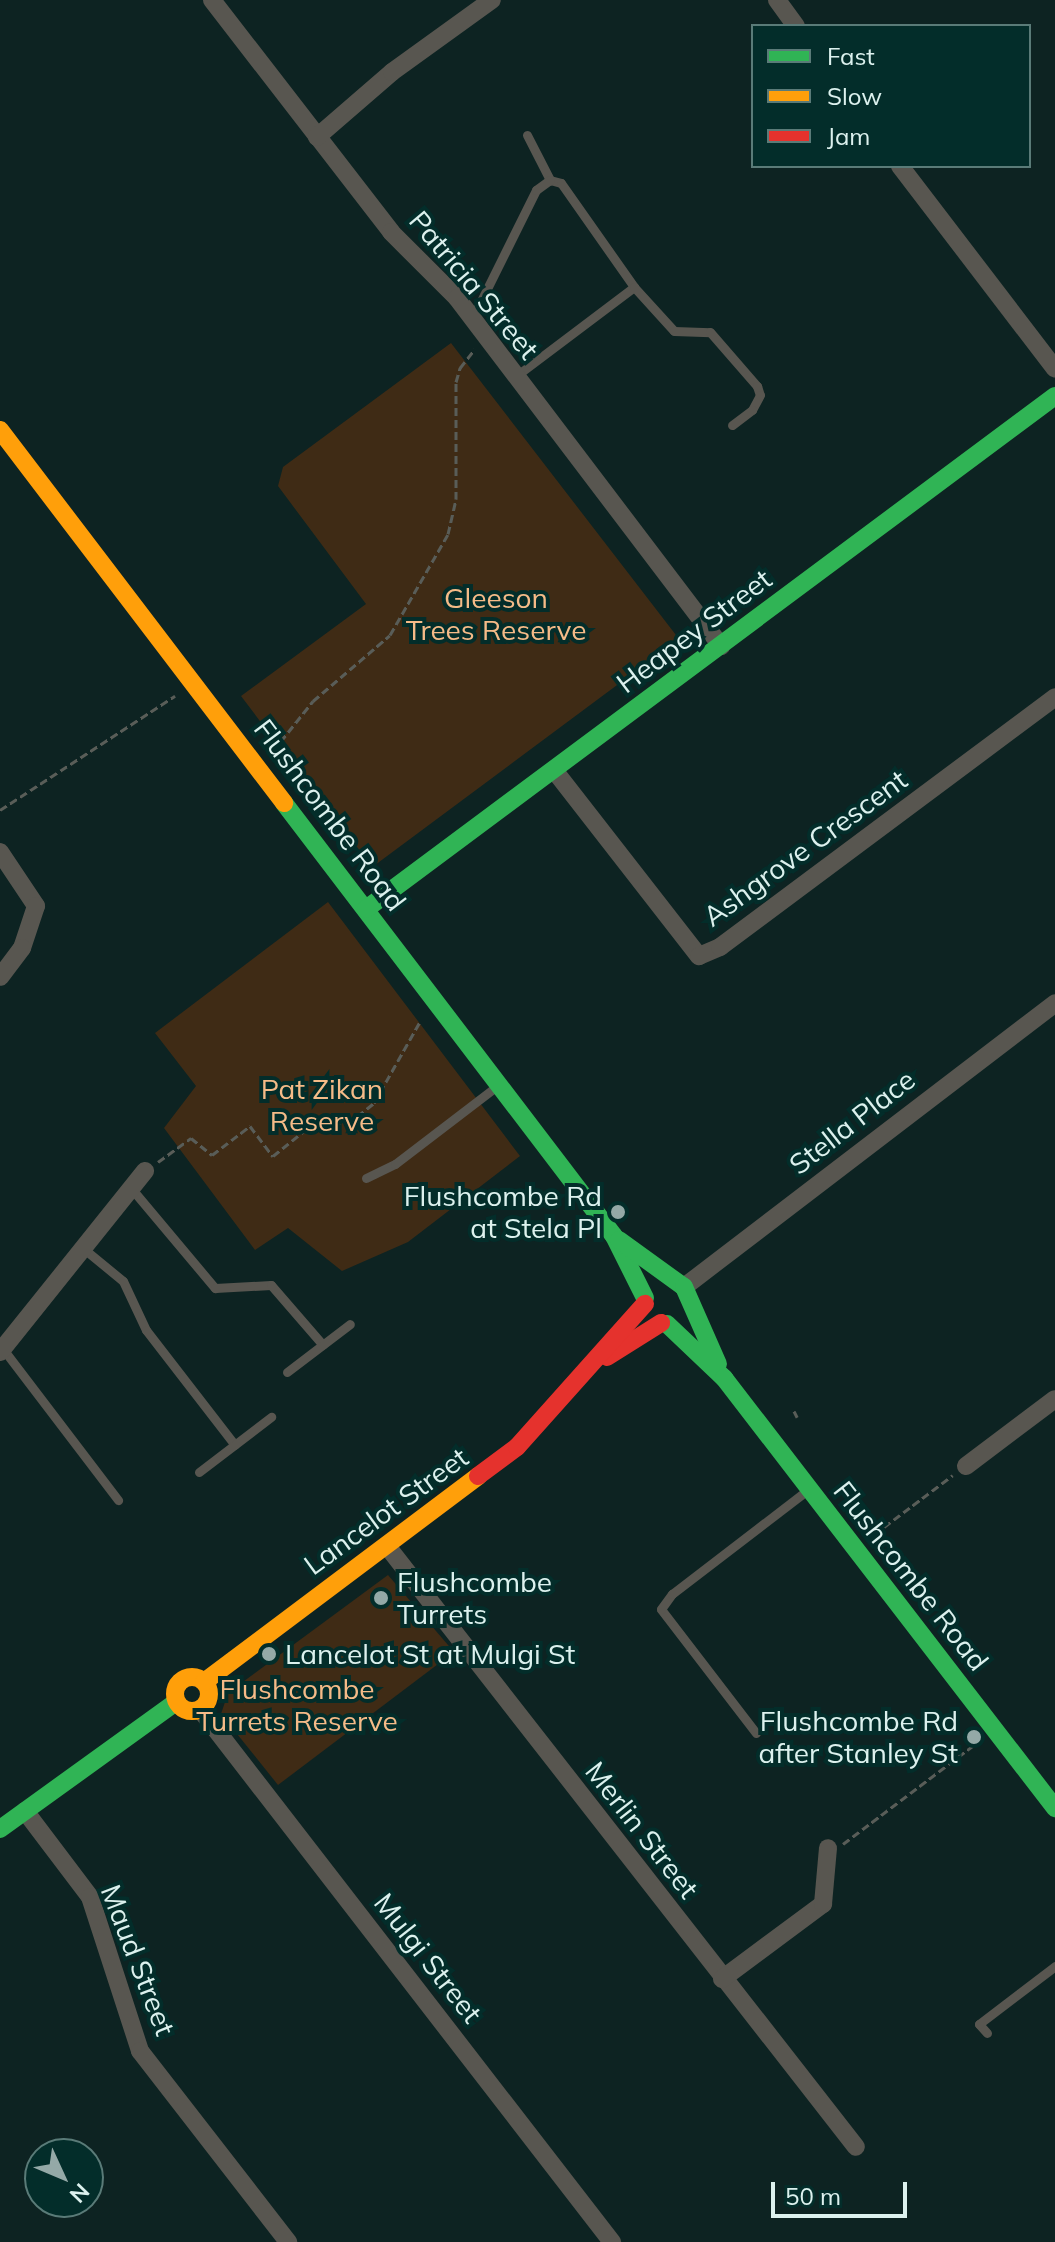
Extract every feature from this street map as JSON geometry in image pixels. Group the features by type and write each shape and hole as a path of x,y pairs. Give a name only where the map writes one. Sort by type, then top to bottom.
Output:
{"street":[{"name":"Patricia Street","path":"212,0 391,232 472,319 721,646"},
{"path":"317,137 392,72 492,0"},
{"path":"777,0 795,24"},
{"path":"902,168 1055,369"},
{"name":"Heapey Street","path":"366,909 1055,396"},
{"name":"Flushcombe Road","path":"0,430 614,1236 645,1301 664,1323 724,1378 1055,1808"},
{"name":"Ashgrove Crescent","path":"554,770 699,956 720,947 1055,697"},
{"path":"0,852 36,906 22,948 0,977"},
{"name":"Stella Place","path":"683,1290 1055,1003"},
{"path":"1,1351 145,1171"},
{"name":"Flushcombe Road","path":"614,1236 683,1290 724,1378"},
{"name":"Lancelot Street","path":"204,1682 517,1447 587,1370 645,1301 657,1282 683,1290 685,1315 664,1323 587,1370"},
{"path":"966,1466 1055,1399"},
{"name":"Merlin Street","path":"387,1546 856,2147"},
{"path":"0,1829 176,1702 180,1681 191,1676 204,1682 209,1695 200,1709 184,1710 176,1702"},
{"name":"Mulgi Street","path":"200,1709 612,2242"},
{"name":"Maud Street","path":"25,1811 90,1897 140,2051 288,2242"},
{"path":"722,1979 823,1904 828,1848"}],"lane":[{"path":"527,135 550,180 561,183 634,287 674,331 710,332 757,386 760,395 752,410 732,425"},
{"path":"472,319 536,190 550,180"},
{"path":"516,376 634,287"},
{"path":"366,1178 395,1164 500,1084"},
{"path":"131,1188 215,1288 271,1285 323,1345"},
{"path":"84,1249 123,1281 146,1330 235,1445"},
{"path":"287,1372 350,1324"},
{"path":"1,1351 118,1500"},
{"path":"199,1472 271,1417"},
{"path":"756,1733 661,1609 672,1594 808,1489"},
{"path":"987,2033 979,2024 1055,1966"}],"path":[{"path":"273,751 313,701 390,635 448,534 456,499 456,382 460,368 486,337"},
{"path":"0,810 175,696"},
{"path":"145,1171 191,1138 212,1155 250,1126 273,1156 309,1127 348,1124 374,1103 421,1020"},
{"path":"794,1411 797,1417"},
{"path":"884,1527 966,1466"},
{"path":"828,1848 847,1843 974,1745"}],"green space":[{"name":"Gleeson Trees Reserve","path":"451,343 679,639 371,868 241,696 366,604 278,486 283,467"},
{"name":"Pat Zikan Reserve","path":"328,902 520,1156 408,1242 342,1271 288,1228 255,1250 164,1128 196,1086 155,1033"},
{"name":"Flushcombe Turrets Reserve","path":"388,1575 454,1652 278,1785 221,1714 228,1693"}],"traffic: fast":[{"path":"366,909 1055,396"},
{"path":"284,803 614,1236 645,1298"},
{"path":"619,1240 684,1287 718,1364"},
{"path":"667,1324 724,1378 1055,1808"},
{"path":"0,1829 176,1702"}],"traffic: slow":[{"path":"0,430 284,803"},
{"path":"204,1682 478,1476"},
{"path":"192,1677 204,1682 209,1694 204,1706 192,1711 180,1706 175,1694 180,1682 192,1677"}],"traffic: jam":[{"path":"478,1476 517,1447 645,1304"},
{"path":"607,1357 661,1323"}],"place":[{"name":"Flushcombe Rd at Stela Pl","path":"618,1212"},
{"name":"Flushcombe Turrets","path":"381,1598"},
{"name":"Lancelot St at Mulgi St","path":"269,1654"},
{"name":"Flushcombe Rd after Stanley St","path":"974,1737"}]}
